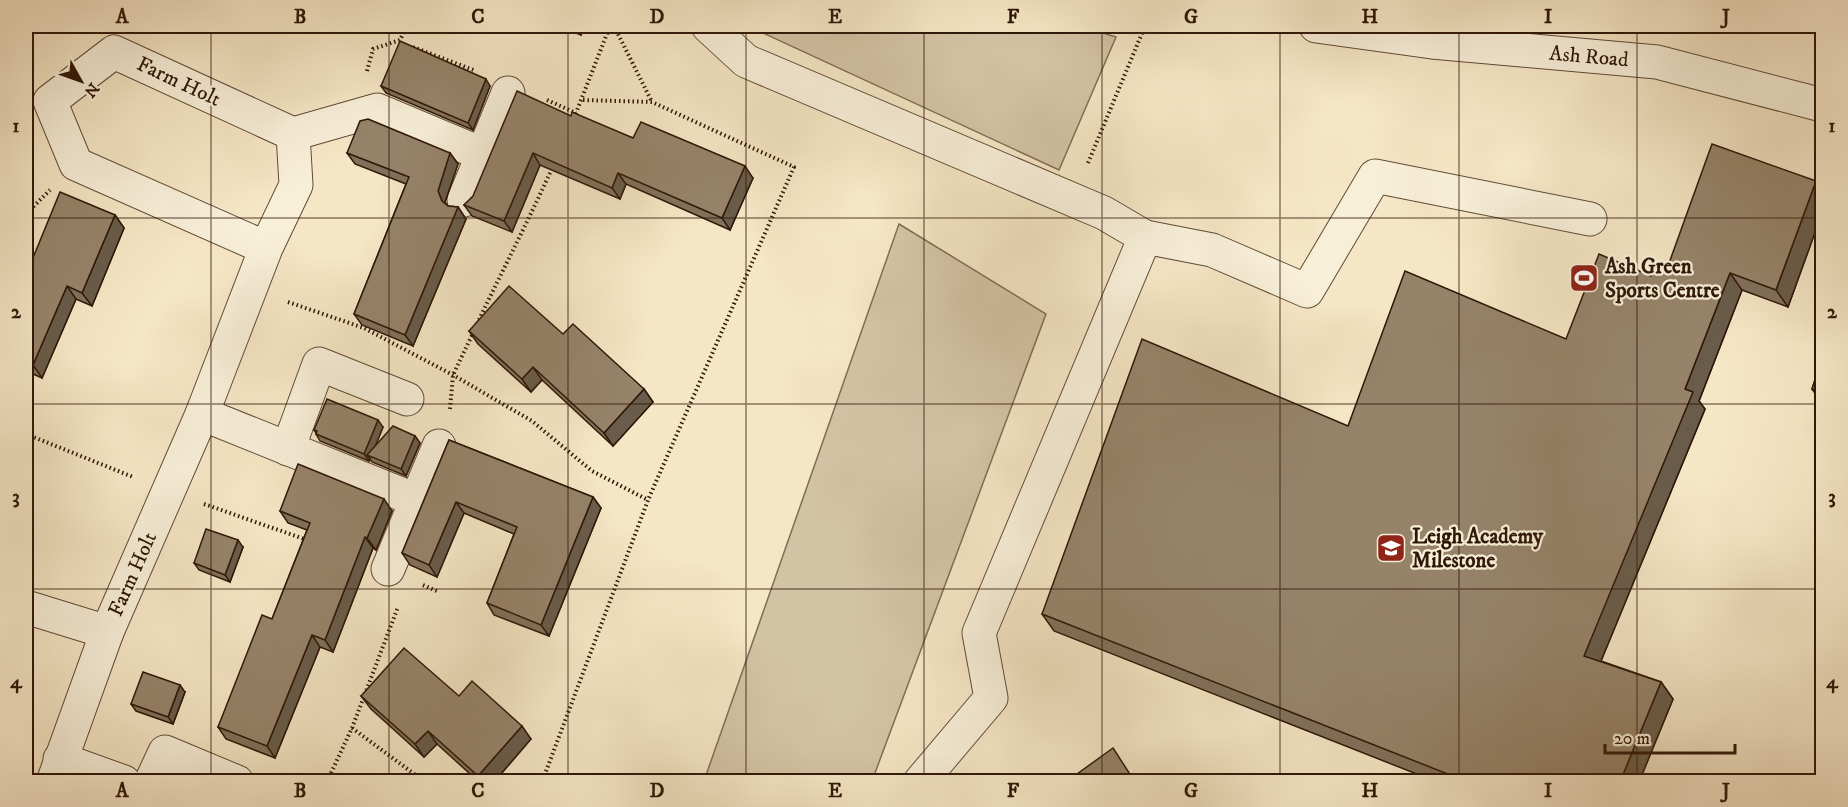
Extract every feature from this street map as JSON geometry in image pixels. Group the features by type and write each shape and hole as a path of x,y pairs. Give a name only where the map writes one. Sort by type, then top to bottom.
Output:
{"street":[{"path":"708,26 747,62 1104,213 1145,237 1212,249 1307,291 1375,176 1590,219"},
{"name":"Ash Road","path":"1316,26 1432,42 1657,62 1822,105"},
{"name":"Farm Holt","path":"56,770 107,632 202,414 266,249 296,185 293,134 114,52 50,101 76,164 266,249"},
{"path":"464,200 508,93"},
{"path":"293,134 377,110 482,154"},
{"path":"920,782 991,698 979,633 1145,237"},
{"path":"288,449 319,364 407,399"},
{"path":"202,414 416,500"},
{"path":"398,574 416,500 439,446"},
{"name":"Farm Holt","path":"26,607 107,632"},
{"path":"152,782 165,752 237,782"},
{"path":"56,770 124,782"}],"path":[{"path":"356,116 373,49 400,40 407,26"},
{"path":"572,124 612,26"},
{"path":"612,26 652,102"},
{"path":"1073,201 1145,26"},
{"path":"542,782 648,500 794,167 652,102 583,100"},
{"path":"453,375 511,250 526,228 558,155"},
{"path":"251,288 364,328 453,375 532,421 592,471 648,500"},
{"path":"26,434 168,491 311,542"},
{"path":"331,782 331,773 352,728 398,574 439,592"},
{"path":"352,728 425,782"}],"shaded area":[{"path":"748,26 1080,26 1116,37 1059,170"},
{"path":"899,224 1046,314 872,781 704,781"}],"building":[{"path":"400,41 486,79 468,123 381,86"},
{"path":"517,91 571,116 572,112 633,138 641,122 745,166 722,218 618,173 612,188 533,153 504,221 464,205 473,196"},
{"path":"368,119 450,153 438,191 442,201 448,206 458,207 405,335 354,314 409,177 347,153 360,121"},
{"path":"1712,144 1816,181 1776,290 1730,273 1685,389 1693,392 1584,656 1661,682 1620,782 1468,782 1042,614 1142,339 1348,426 1405,271 1566,339 1599,254 1651,276 1659,263 1668,266"},
{"path":"60,192 115,215 82,293 67,286 33,365 26,362 26,269 28,270"},
{"path":"509,286 563,334 573,324 644,389 604,433 533,367 522,379 469,331"},
{"path":"1822,359 1822,393 1812,389"},
{"path":"327,399 378,420 364,454 316,434 317,431 314,430"},
{"path":"393,426 415,436 401,469 367,455"},
{"path":"449,440 593,497 541,625 487,603 517,527 456,502 429,565 402,553"},
{"path":"298,464 384,499 367,538 365,537 325,640 312,635 267,746 218,727 262,615 272,619 310,523 280,511"},
{"path":"206,529 238,540 225,575 194,563"},
{"path":"404,648 459,696 472,681 522,726 478,776 428,731 415,744 361,696"},
{"path":"143,672 180,685 168,717 131,704"},
{"path":"1113,748 1135,782 1066,782"}],"place":[{"name":"Ash Green Sports Centre","path":"1584,278"},
{"name":"Leigh Academy Milestone","path":"1391,548"}]}
